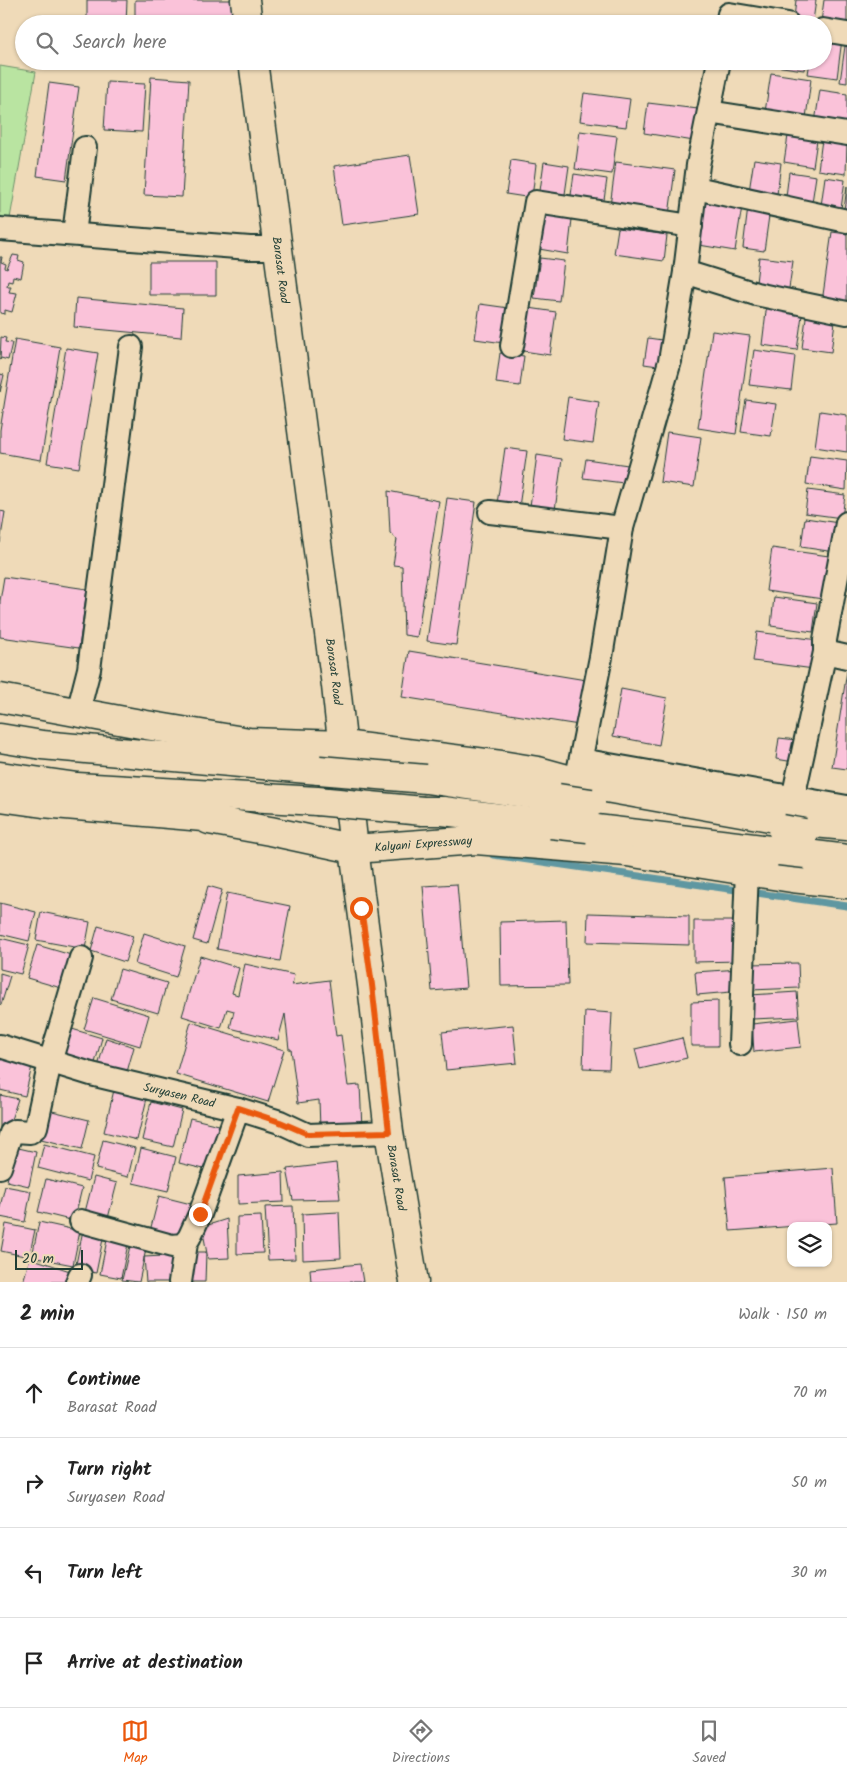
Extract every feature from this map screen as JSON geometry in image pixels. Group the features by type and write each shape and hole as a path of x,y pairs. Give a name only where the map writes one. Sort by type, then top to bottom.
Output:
{"main road":[{"path":"245,0 247,15"},
{"name":"Barasat Road","path":"254,70 343,745 389,1132 414,1282"},
{"path":"0,698 249,742 343,745 538,771 579,794"},
{"path":"0,738 42,745 579,794 793,831 847,838"},
{"path":"0,776 76,787 317,801 422,811 443,811 551,824 579,794 599,787 793,831 847,859"},
{"name":"Kalyani Expressway","path":"0,798 203,817 209,820 354,849 476,840 627,852 746,877 792,878 847,884"},
{"path":"793,831 847,826"}],"street":[{"path":"832,32 847,34"},
{"path":"567,848 573,798 579,794 622,528 670,361 685,272 696,188 717,70"},
{"path":"709,112 847,134"},
{"path":"74,234 85,148"},
{"path":"696,188 847,221"},
{"path":"512,346 536,202 691,226"},
{"path":"0,229 250,248 278,248"},
{"path":"685,272 756,294 847,313"},
{"path":"78,712 90,659 131,347"},
{"path":"490,512 622,528"},
{"path":"792,878 793,831 847,523"},
{"path":"825,652 847,657"},
{"path":"793,831 847,806"},
{"path":"740,1044 746,877"},
{"path":"0,1167 11,1133 15,1131 30,1132 36,1127 50,1062 81,958"},
{"name":"Suryasen Road","path":"0,1046 91,1074 238,1108 308,1134 389,1132"},
{"path":"180,1282 186,1243 200,1214 238,1108"},
{"path":"81,1221 172,1246 178,1247 186,1243"}],"green space":[{"path":"0,66 36,72 9,224 0,223"}],"building":[{"path":"87,0 127,0 126,15 87,15"},
{"path":"135,0 237,0 237,15 135,15"},
{"path":"796,0 816,0 814,15 794,15"},
{"path":"824,0 847,0 847,26 832,24 832,15 822,15"},
{"path":"832,37 842,39 837,78 808,74 809,70 832,70"},
{"path":"847,39 847,83 840,82"},
{"path":"771,73 811,79 806,118 765,112"},
{"path":"151,77 189,80 182,197 144,195"},
{"path":"107,82 145,84 142,132 104,130"},
{"path":"49,83 79,87 66,180 37,176"},
{"path":"820,90 847,94 847,126 815,122"},
{"path":"584,93 630,99 626,127 580,121"},
{"path":"648,103 698,109 694,141 644,133"},
{"path":"789,129 818,133 813,167 784,162"},
{"path":"580,131 617,136 612,174 575,169"},
{"path":"822,139 847,142 846,174 818,170"},
{"path":"410,155 419,214 342,225 334,166"},
{"path":"754,159 781,163 776,202 748,198"},
{"path":"511,160 536,164 532,198 506,194"},
{"path":"544,162 569,166 564,201 539,198"},
{"path":"616,162 675,170 669,215 610,206"},
{"path":"789,172 816,176 811,209 785,205"},
{"path":"574,174 607,179 603,207 570,202"},
{"path":"825,177 845,180 840,216 820,213"},
{"path":"847,186 847,219 843,218"},
{"path":"705,201 742,206 735,251 699,245"},
{"path":"748,207 770,209 764,251 743,248"},
{"path":"543,214 572,219 568,254 539,249"},
{"path":"618,228 667,235 664,261 614,254"},
{"path":"832,232 847,234 847,306 822,302"},
{"path":"13,255 19,256 18,260 24,262 21,278 13,276 12,282 8,281 7,286 11,286 9,292 17,293 12,312 5,310 5,314 0,313 0,257 2,257 1,262 6,264 5,268 7,269"},
{"path":"759,257 793,261 788,295 755,291"},
{"path":"540,258 564,261 559,301 534,298"},
{"path":"149,262 216,262 216,295 149,295"},
{"path":"76,298 183,308 181,337 74,327"},
{"path":"767,303 803,308 797,350 762,345"},
{"path":"480,304 516,309 511,344 475,339"},
{"path":"529,308 556,312 550,355 523,351"},
{"path":"807,310 836,314 831,352 802,348"},
{"path":"712,331 750,336 736,434 698,428"},
{"path":"1,337 6,338 5,342 12,343 8,360 1,358 0,360"},
{"path":"648,338 669,341 665,367 644,364"},
{"path":"15,339 60,347 41,460 0,453 0,430"},
{"path":"66,348 98,353 79,468 47,463"},
{"path":"754,350 795,356 791,390 749,385"},
{"path":"500,353 524,356 520,386 496,383"},
{"path":"0,374 4,375 0,392"},
{"path":"568,397 599,402 593,443 562,439"},
{"path":"746,400 776,404 771,436 741,432"},
{"path":"820,411 847,415 847,452 815,447"},
{"path":"667,432 701,437 694,487 660,482"},
{"path":"505,448 527,451 519,507 497,504"},
{"path":"537,455 562,459 555,510 530,506"},
{"path":"810,456 847,461 846,490 806,484"},
{"path":"586,459 635,466 632,484 583,478"},
{"path":"808,490 845,495 842,518 805,513"},
{"path":"388,491 439,501 417,637 404,635 402,566 393,565 397,539 390,533"},
{"path":"447,498 476,502 456,645 427,641"},
{"path":"0,511 5,512 0,543"},
{"path":"805,518 839,523 835,552 801,547"},
{"path":"772,548 829,556 823,599 766,591"},
{"path":"4,577 87,589 79,648 0,637 0,601"},
{"path":"774,597 817,603 813,632 771,626"},
{"path":"757,632 818,640 814,669 753,661"},
{"path":"409,651 586,680 579,725 402,697"},
{"path":"847,671 847,769 832,767"},
{"path":"621,689 667,698 659,745 613,736"},
{"path":"779,738 797,740 794,762 776,759"},
{"path":"457,884 466,988 432,991 423,886"},
{"path":"208,886 222,890 207,944 193,940"},
{"path":"227,893 290,906 280,961 217,949"},
{"path":"0,903 36,912 29,941 0,934"},
{"path":"41,912 90,922 85,949 36,940"},
{"path":"588,913 689,916 689,945 587,942"},
{"path":"566,920 568,985 501,986 500,922"},
{"path":"694,921 741,921 740,961 694,962"},
{"path":"98,926 133,936 125,962 91,951"},
{"path":"144,933 185,946 176,977 135,964"},
{"path":"0,938 29,945 21,974 0,969"},
{"path":"37,945 78,957 68,990 27,978"},
{"path":"200,956 239,968 232,993 238,995 245,964 294,975 292,985 329,980 336,1036 341,1035 348,1086 360,1085 362,1128 320,1129 319,1100 298,1103 285,1014 278,1040 230,1028 234,1011 227,1009 221,1028 182,1016"},
{"path":"798,963 799,988 751,990 750,964"},
{"path":"120,969 167,983 158,1013 111,999"},
{"path":"740,969 742,991 697,995 695,972"},
{"path":"0,973 10,976 1,1005 0,1004"},
{"path":"797,992 799,1017 752,1019 751,995"},
{"path":"94,998 149,1015 140,1046 84,1029"},
{"path":"718,1001 718,1046 691,1046 691,1002"},
{"path":"585,1011 612,1013 609,1069 583,1068"},
{"path":"798,1019 801,1047 754,1052 752,1024"},
{"path":"191,1022 284,1050 268,1102 176,1074"},
{"path":"513,1025 517,1063 446,1070 442,1032"},
{"path":"72,1029 102,1038 93,1070 62,1060"},
{"path":"106,1038 134,1047 125,1079 97,1070"},
{"path":"682,1038 687,1058 640,1069 635,1049"},
{"path":"0,1059 32,1066 25,1096 0,1090"},
{"path":"114,1090 147,1098 137,1140 104,1132"},
{"path":"0,1095 18,1099 4,1140 0,1140"},
{"path":"151,1102 182,1110 173,1147 142,1140"},
{"path":"48,1110 89,1120 82,1149 41,1139"},
{"path":"190,1118 223,1126 212,1171 179,1163"},
{"path":"103,1140 135,1148 128,1177 96,1169"},
{"path":"44,1144 94,1157 88,1181 38,1168"},
{"path":"14,1147 36,1152 29,1186 7,1181"},
{"path":"141,1148 176,1157 168,1191 133,1183"},
{"path":"336,1163 340,1199 293,1200 287,1169"},
{"path":"833,1168 837,1223 787,1222 787,1227 730,1231 725,1177"},
{"path":"283,1172 284,1202 238,1204 238,1176"},
{"path":"94,1177 117,1183 107,1222 84,1216"},
{"path":"46,1179 82,1188 74,1221 38,1212"},
{"path":"5,1186 31,1191 25,1222 0,1217 0,1207"},
{"path":"159,1196 191,1204 182,1243 149,1235"},
{"path":"293,1206 295,1259 268,1260 265,1207"},
{"path":"339,1212 341,1258 303,1260 302,1214"},
{"path":"261,1216 263,1253 237,1254 237,1217"},
{"path":"227,1219 229,1258 208,1259 202,1227"},
{"path":"39,1222 80,1231 73,1265 32,1257"},
{"path":"6,1224 35,1230 29,1257 1,1251"},
{"path":"83,1230 104,1234 96,1273 75,1269"},
{"path":"108,1235 129,1239 121,1278 100,1274"},
{"path":"130,1246 146,1249 139,1282 122,1280"},
{"path":"187,1252 206,1252 205,1282 184,1282"},
{"path":"182,1255 172,1282 146,1282 144,1257"},
{"path":"30,1258 70,1271 67,1282 23,1282"},
{"path":"360,1264 363,1282 311,1282 310,1269"}],"waterway":[{"path":"493,855 847,906"}],"route":[{"path":"200,1214 238,1108 308,1134 389,1132 361,908"}]}
